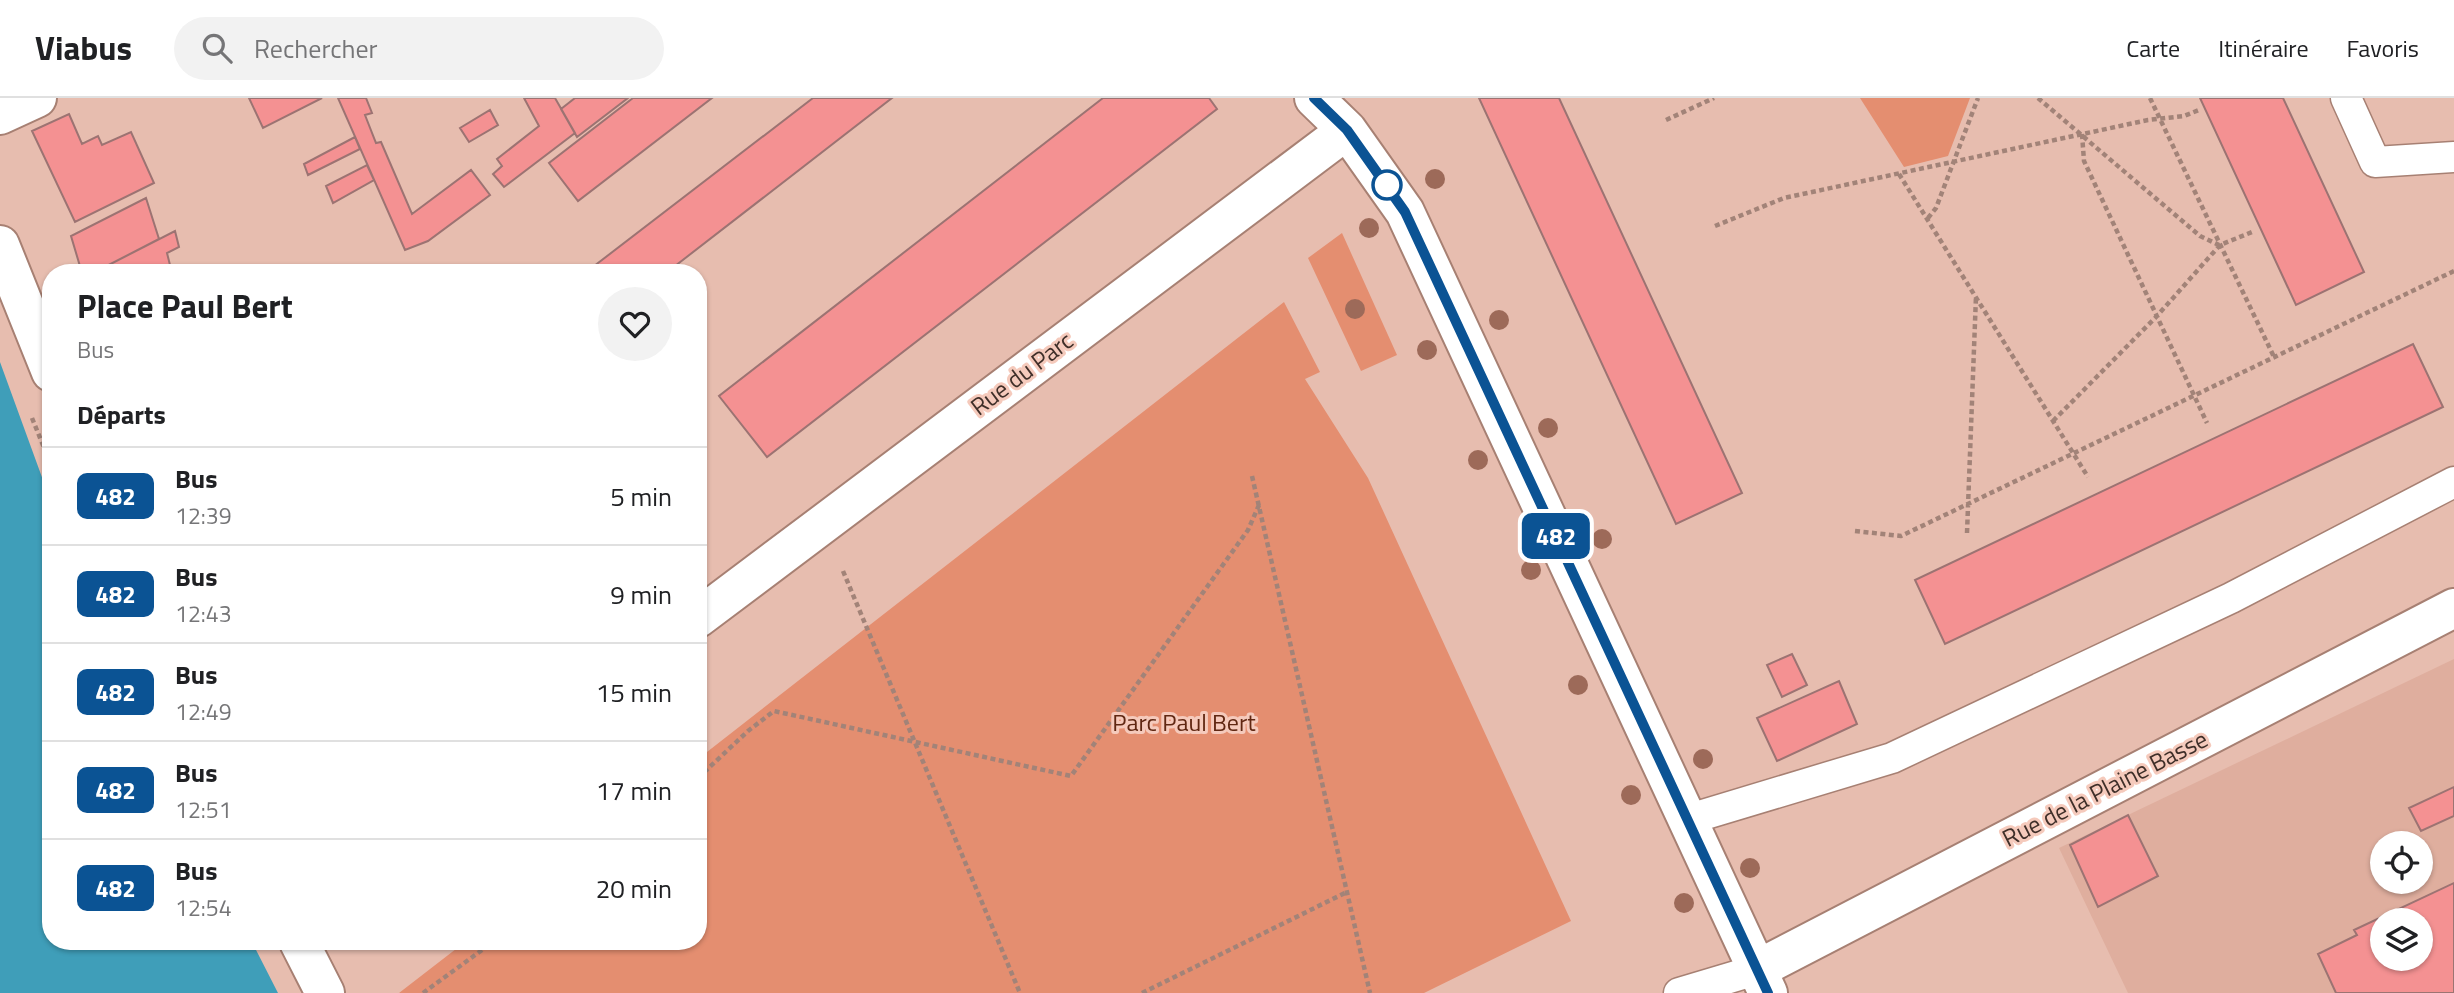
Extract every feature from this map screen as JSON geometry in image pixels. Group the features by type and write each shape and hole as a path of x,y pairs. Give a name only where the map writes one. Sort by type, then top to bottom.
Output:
{"street":[{"path":"0,115 37,98"},
{"path":"1314,98 1347,130 1405,212 1762,981"},
{"name":"Rue du Parc","path":"707,611 1347,130"},
{"path":"0,245 42,350"},
{"name":"Rue de la Plaine Basse","path":"1762,981 2454,608"},
{"path":"303,950 325,993"}],"lane":[{"path":"2346,98 2375,162 2454,158"},
{"path":"1686,820 1892,758 2231,598 2454,482"},
{"path":"1679,993 1762,981"}],"path":[{"path":"1666,120 1714,98"},
{"path":"1928,218 1936,208 1978,98"},
{"path":"2038,98 2200,236 2220,245"},
{"path":"2150,98 2274,358"},
{"path":"1715,226 1784,198 2082,134 2184,116 2199,110"},
{"path":"2082,134 2084,161 2207,423"},
{"path":"1899,174 2088,477"},
{"path":"2053,421 2157,316 2220,245 2252,232"},
{"path":"1855,531 1901,536 2454,271"},
{"path":"1967,533 1976,296"},
{"path":"1252,476 1370,993"},
{"path":"707,769 748,730 774,711 1071,776 1248,530 1259,505"},
{"path":"812,532 846,575 1020,993"},
{"path":"1142,993 1347,892"},
{"path":"423,993 482,950"}],"shaded area":[{"path":"2454,659 2454,993 2128,993 2059,848"}],"green space":[{"path":"1860,98 1970,98 1948,156 1904,167"},
{"path":"1342,233 1397,355 1361,371 1308,258"},
{"name":"Parc Paul Bert","path":"1284,302 1320,372 1305,379 1368,478 1571,921 1424,993 399,993 455,950 707,950 707,752"}],"water":[{"path":"0,362 42,477 42,950 256,950 278,993 0,993"}],"building":[{"path":"249,98 322,98 263,128"},
{"path":"338,98 366,98 372,113 365,115 376,143 381,142 412,214 471,170 490,195 428,241 405,250"},
{"path":"524,98 555,98 575,133 504,187 493,174 502,166 497,159 539,126"},
{"path":"575,98 628,98 577,137 561,109"},
{"path":"633,98 712,98 578,201 549,163"},
{"path":"813,98 892,98 678,264 597,264"},
{"path":"1103,98 1209,98 1217,109 767,457 719,396"},
{"path":"1479,98 1559,98 1742,493 1676,524"},
{"path":"2200,98 2283,98 2364,272 2296,305"},
{"path":"490,110 498,125 469,142 460,128"},
{"path":"69,114 82,144 98,136 102,145 131,132 154,183 75,222 32,131"},
{"path":"355,137 360,149 308,175 304,164"},
{"path":"367,165 374,180 333,203 326,186"},
{"path":"146,198 159,239 110,264 79,264 71,236"},
{"path":"175,231 179,247 167,253 170,264 111,264"},
{"path":"2413,344 2443,407 1945,644 1915,580"},
{"path":"1792,654 1807,685 1782,697 1767,665"},
{"path":"1839,681 1857,724 1777,761 1757,718"},
{"path":"2454,787 2454,816 2421,831 2409,808"},
{"path":"2128,815 2158,876 2098,907 2070,845"},
{"path":"2454,883 2454,993 2336,993 2318,954 2357,935 2354,930 2370,922 2370,971 2433,971 2433,908 2401,908"}],"bus line":[{"name":"482","path":"1314,98 1347,130 1405,212 1768,993"}]}
